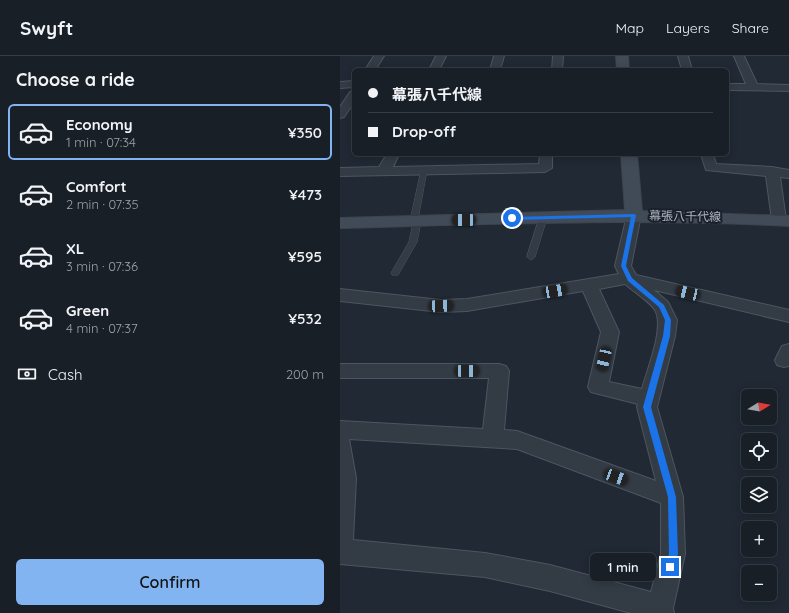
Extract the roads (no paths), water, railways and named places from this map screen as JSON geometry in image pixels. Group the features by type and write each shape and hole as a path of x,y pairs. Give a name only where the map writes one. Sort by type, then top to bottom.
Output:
{"main road":[{"path":"622,56 623,68"},
{"path":"629,156 634,215"},
{"name":"幕張八千代線","path":"340,223 634,215 740,217 784,221"}],"street":[{"path":"371,68 379,56"},
{"path":"435,68 441,56"},
{"path":"496,68 499,56"},
{"path":"557,68 558,56"},
{"path":"683,56 686,68"},
{"path":"739,56 753,87"},
{"path":"340,85 352,84"},
{"path":"729,87 789,88"},
{"path":"340,115 352,97"},
{"path":"384,171 392,156"},
{"path":"466,169 469,156"},
{"path":"340,172 544,168 546,156"},
{"path":"708,156 711,167 772,171 789,174"},
{"path":"772,171 784,221"},
{"path":"340,443 345,478 340,552 485,565 550,578 661,610 673,554 672,497 647,407 666,336 668,320 662,306 630,279 623,266 634,215"},
{"path":"340,295 441,306 467,305 630,279 789,316"},
{"path":"589,286 610,332 598,387 649,398"},
{"path":"340,371 499,371 493,439"},
{"path":"340,430 517,440 672,497"}],"lane":[{"path":"395,273 414,242 415,221 424,170"},
{"path":"530,257 543,218"}]}
